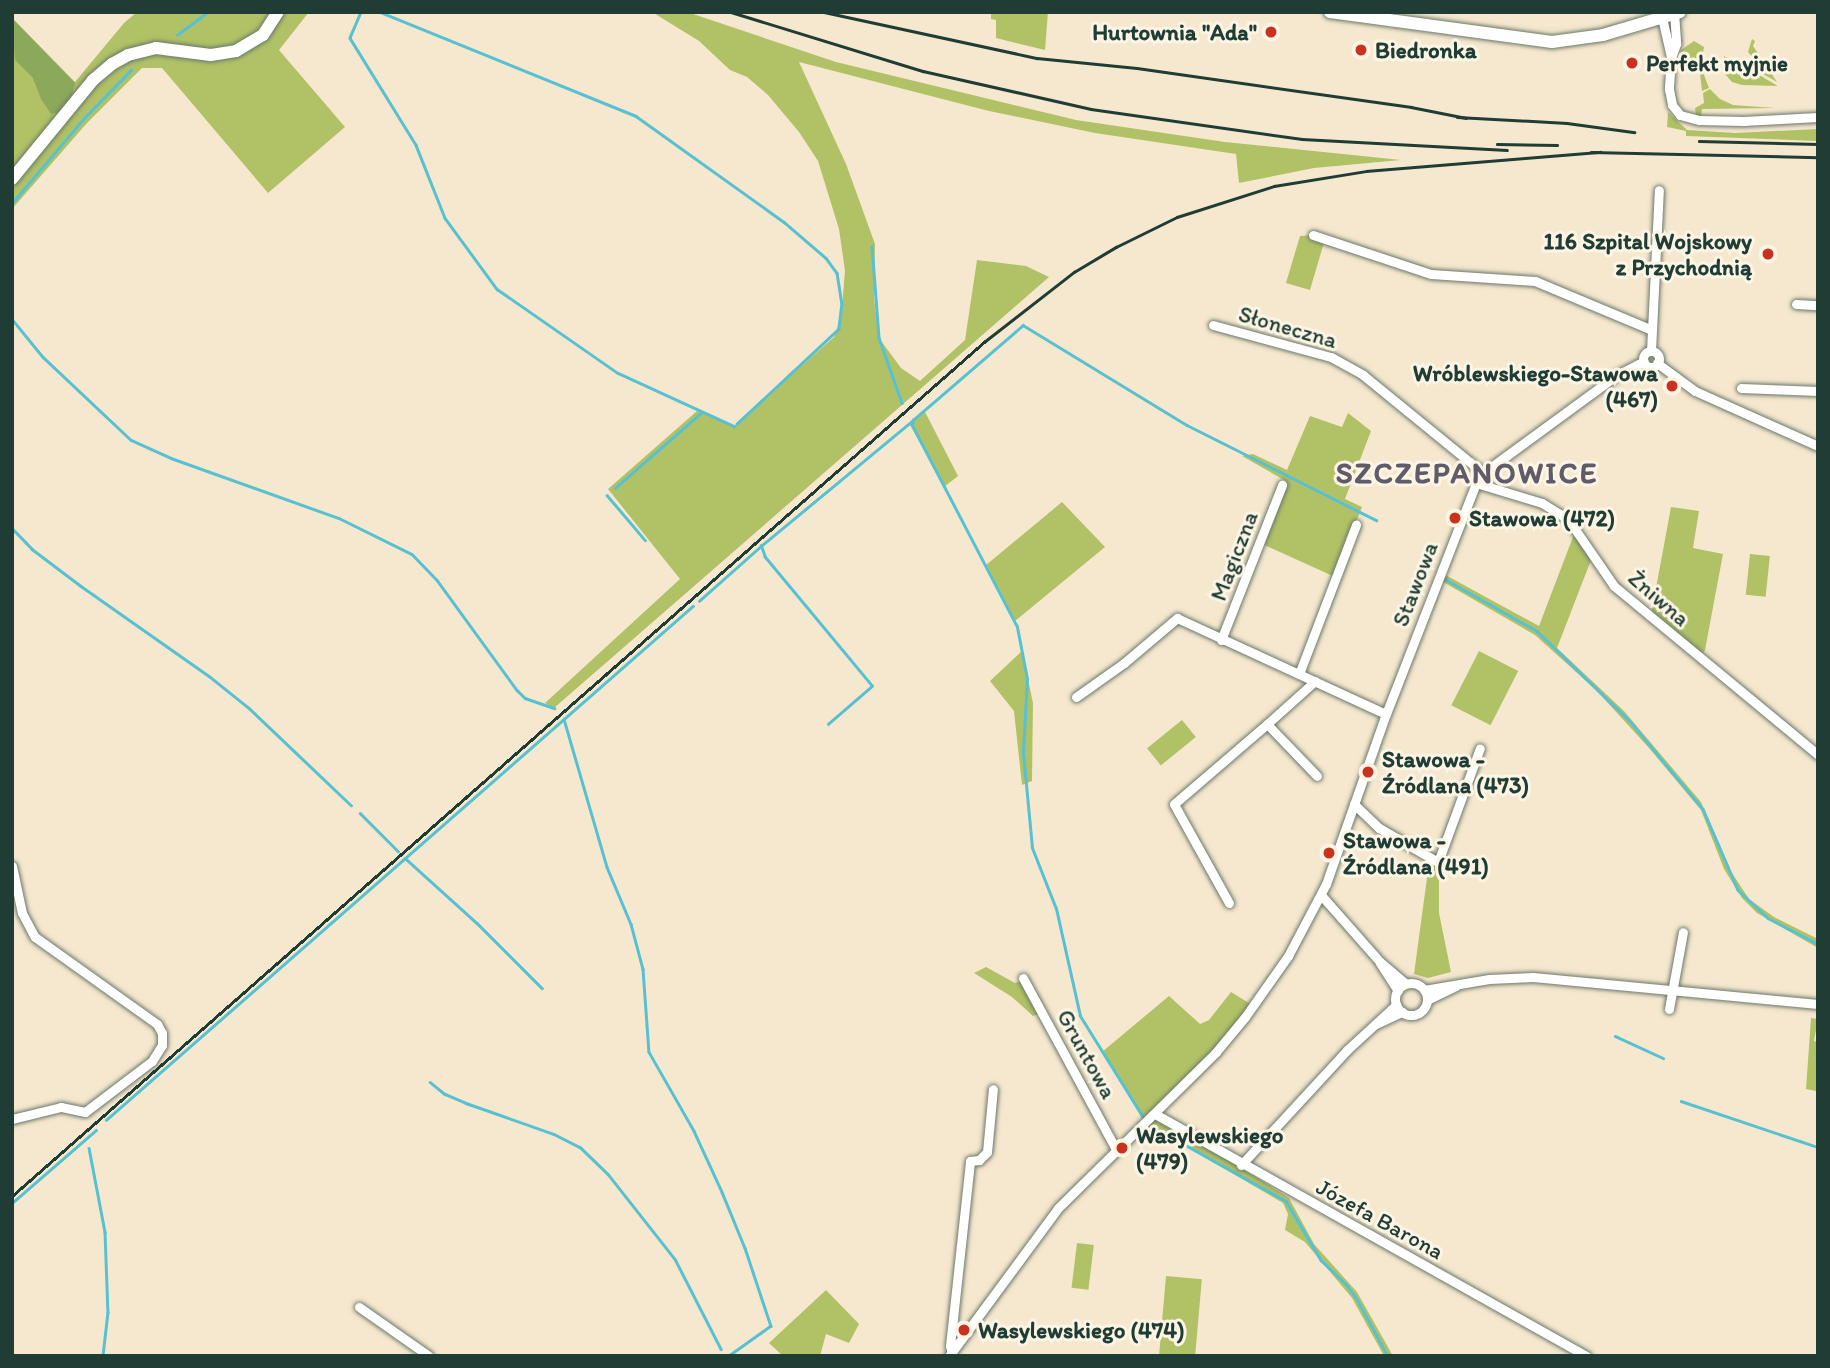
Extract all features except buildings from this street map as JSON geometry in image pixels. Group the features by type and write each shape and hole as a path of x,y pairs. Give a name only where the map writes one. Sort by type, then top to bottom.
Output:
{"main road":[{"path":"12,179 84,90 112,64 151,49 172,48 211,55 236,51 263,35 278,12"},
{"path":"1330,12 1552,42 1595,36 1670,14"}],"street":[{"path":"1670,14 1669,89 1672,105 1688,118 1743,121 1818,117"},
{"path":"1651,351 1659,190"},
{"path":"1313,235 1431,274 1535,281 1650,330"},
{"path":"1796,304 1818,305"},
{"name":"Słoneczna","path":"1213,325 1331,358 1363,375 1483,473"},
{"path":"1651,351 1645,354 1644,361 1649,366 1657,363"},
{"path":"1651,351 1659,356 1657,363"},
{"name":"Stawowa","path":"951,1354 1058,1208 1216,1052 1245,1017 1288,956 1321,895 1386,714 1476,483 1483,473 1617,375 1644,361"},
{"path":"1657,363 1695,391 1818,446"},
{"path":"1741,388 1818,391"},
{"name":"Żniwna","path":"1476,483 1542,503 1568,519 1614,586 1818,755"},
{"name":"Magiczna","path":"1221,640 1282,485"},
{"path":"1298,674 1356,525"},
{"path":"1076,698 1124,663 1177,618 1386,714"},
{"path":"1228,903 1174,804 1315,681"},
{"path":"1267,724 1317,776"},
{"path":"1354,804 1379,828 1437,862 1480,748"},
{"path":"12,866 22,913 35,937 157,1024 162,1032 159,1053 152,1061 85,1112 61,1107 12,1119"},
{"path":"1321,895 1380,962 1406,984 1418,985 1424,990 1427,1000 1424,1009 1416,1014 1399,1008"},
{"path":"1669,1009 1682,932"},
{"path":"1380,962 1398,991 1399,1008"},
{"path":"1427,1000 1455,986 1489,979 1533,977 1818,1004"},
{"name":"Gruntowa","path":"1023,978 1116,1149"},
{"path":"1398,991 1406,984"},
{"path":"1424,990 1445,985 1455,986"},
{"path":"1241,1165 1347,1050 1375,1024 1399,1008"},
{"path":"951,1354 970,1161 979,1160 987,1152 993,1089"},
{"name":"Józefa Barona","path":"1155,1114 1241,1165 1587,1356"},
{"path":"359,1307 429,1356"}],"green space":[{"path":"137,12 309,12 279,50 345,127 268,193 162,68 142,68 87,123 12,209 12,18 75,82 124,23"},
{"path":"652,12 687,12 836,62 1076,120 1225,142 1401,160 1314,168 1239,183 1236,154 1095,133 989,111 799,62 846,164 875,244 874,298 879,338 901,368 920,381 965,340 977,260 1026,266 1049,277 554,708 545,703 680,579 608,489 697,411 734,426 834,337 841,318 845,271 839,229 818,161 799,132 768,95 747,77 730,70 699,41"},
{"path":"991,12 1048,12 1045,50 996,38 996,20 991,19"},
{"path":"12,18 75,83 68,109 51,114 41,99 33,78 15,60"},
{"path":"1752,39 1755,41 1753,46 1777,82 1756,70 1754,59 1748,52"},
{"path":"1694,41 1704,47 1701,67 1709,88 1702,91 1699,65 1679,57 1681,50"},
{"path":"1724,56 1730,59 1738,75 1754,72 1778,86 1742,85 1732,82 1724,73"},
{"path":"1710,89 1720,99 1733,105 1775,108 1702,109 1701,117 1696,115 1695,108 1704,103 1703,93"},
{"path":"1668,112 1687,130 1735,133 1818,129 1818,141 1686,136 1686,131 1667,127"},
{"path":"1313,235 1325,239 1310,290 1286,283 1300,236"},
{"path":"924,410 958,476 944,487 909,423"},
{"path":"1348,413 1371,431 1345,499 1362,507 1335,577 1262,544 1286,481 1242,456 1253,454 1287,470 1310,416 1342,427"},
{"path":"1062,502 1105,547 1015,621 986,565"},
{"path":"1671,507 1699,511 1693,548 1723,554 1705,650 1700,658 1651,615"},
{"path":"1576,529 1593,555 1557,648 1624,711 1701,802 1732,873 1749,899 1774,917 1818,939 1818,948 1757,913 1742,898 1724,869 1701,810 1596,690 1535,635 1438,579 1440,572 1539,626"},
{"path":"1750,554 1770,556 1766,597 1746,595"},
{"path":"1022,651 1033,703 1032,781 1022,785 1014,711 990,681"},
{"path":"1479,651 1518,671 1491,725 1451,705"},
{"path":"1182,720 1196,737 1161,765 1147,748"},
{"path":"1429,863 1439,872 1439,913 1451,972 1428,978 1414,974"},
{"path":"986,967 1015,983 1024,980 1042,1013 1033,1016 1012,997 974,973"},
{"path":"1231,992 1254,1006 1155,1114 1289,1198 1314,1244 1357,1292 1393,1356 1384,1356 1352,1298 1305,1242 1285,1230 1288,1214 1283,1203 1182,1144 1147,1129 1154,1115 1142,1118 1102,1052 1169,996 1200,1024 1209,1020"},
{"path":"1811,1018 1818,1019 1814,1041 1818,1042 1816,1091 1806,1089"},
{"path":"1077,1243 1094,1245 1088,1290 1072,1288"},
{"path":"1166,1276 1202,1279 1195,1356 1159,1356"},
{"path":"826,1290 859,1324 849,1343 826,1334 820,1356 783,1356 769,1343"}],"waterway":[{"path":"177,35 208,12"},
{"path":"361,12 350,38 416,145 445,218 497,289 618,373 734,426"},
{"path":"380,12 636,116 784,222 826,258 837,273 842,303 839,329 737,424"},
{"path":"12,203 85,117 131,70"},
{"path":"872,246 879,338 902,403"},
{"path":"12,319 43,357 131,440 171,458 339,518 412,554 437,580 517,690 525,698 554,708"},
{"path":"1144,1119 1080,1016 1056,909 1032,848 1023,752 1027,679 1017,627 912,425 913,420 1023,325 1187,425 1376,520"},
{"path":"615,488 701,413"},
{"path":"828,724 872,686 765,557 761,546 912,421"},
{"path":"607,495 645,540"},
{"path":"12,528 32,549 209,676 249,708 351,805"},
{"path":"699,601 761,546"},
{"path":"1443,578 1537,631 1629,720 1703,809 1738,890 1768,918 1818,944"},
{"path":"106,1120 693,606"},
{"path":"564,719 607,867 631,924 643,969 649,1052 694,1131 722,1192 745,1248 771,1326 729,1356"},
{"path":"360,813 398,851"},
{"path":"405,858 477,923 542,988"},
{"path":"1615,1036 1663,1058"},
{"path":"430,1082 445,1094 554,1134 580,1147 608,1174 675,1259 721,1349"},
{"path":"1681,1101 1818,1147"},
{"path":"1148,1124 1286,1201 1321,1260 1347,1285 1358,1301 1388,1356"},
{"path":"12,1203 96,1130"},
{"path":"89,1148 105,1232 108,1312 103,1356"}],"railway":[{"path":"731,12 923,71 1091,109 1302,139 1507,150"},
{"path":"824,12 1037,58 1137,68 1411,107 1466,118"},
{"path":"1457,117 1567,123 1634,132"},
{"path":"1699,141 1818,144"},
{"path":"1497,144 1557,145"},
{"path":"1591,152 1818,157"},
{"path":"12,1196 984,342 1074,272 1116,247 1177,217 1274,186 1367,171 1600,152"}],"place":[{"name":"Hurtownia \"Ada\"","path":"1271,32"},
{"name":"Biedronka","path":"1361,50"},
{"name":"Perfekt myjnie","path":"1632,63"},
{"name":"116 Szpital Wojskowy z Przychodnią","path":"1768,254"},
{"name":"Wróblewskiego-Stawowa (467)","path":"1672,386"},
{"name":"Stawowa (472)","path":"1455,518"},
{"name":"Stawowa - Źródlana (473)","path":"1368,772"},
{"name":"Stawowa - Źródlana (491)","path":"1329,853"},
{"name":"Wasylewskiego (479)","path":"1122,1148"},
{"name":"Wasylewskiego (474)","path":"964,1330"}],"district":[{"name":"SZCZEPANOWICE","path":"1467,473"}]}
